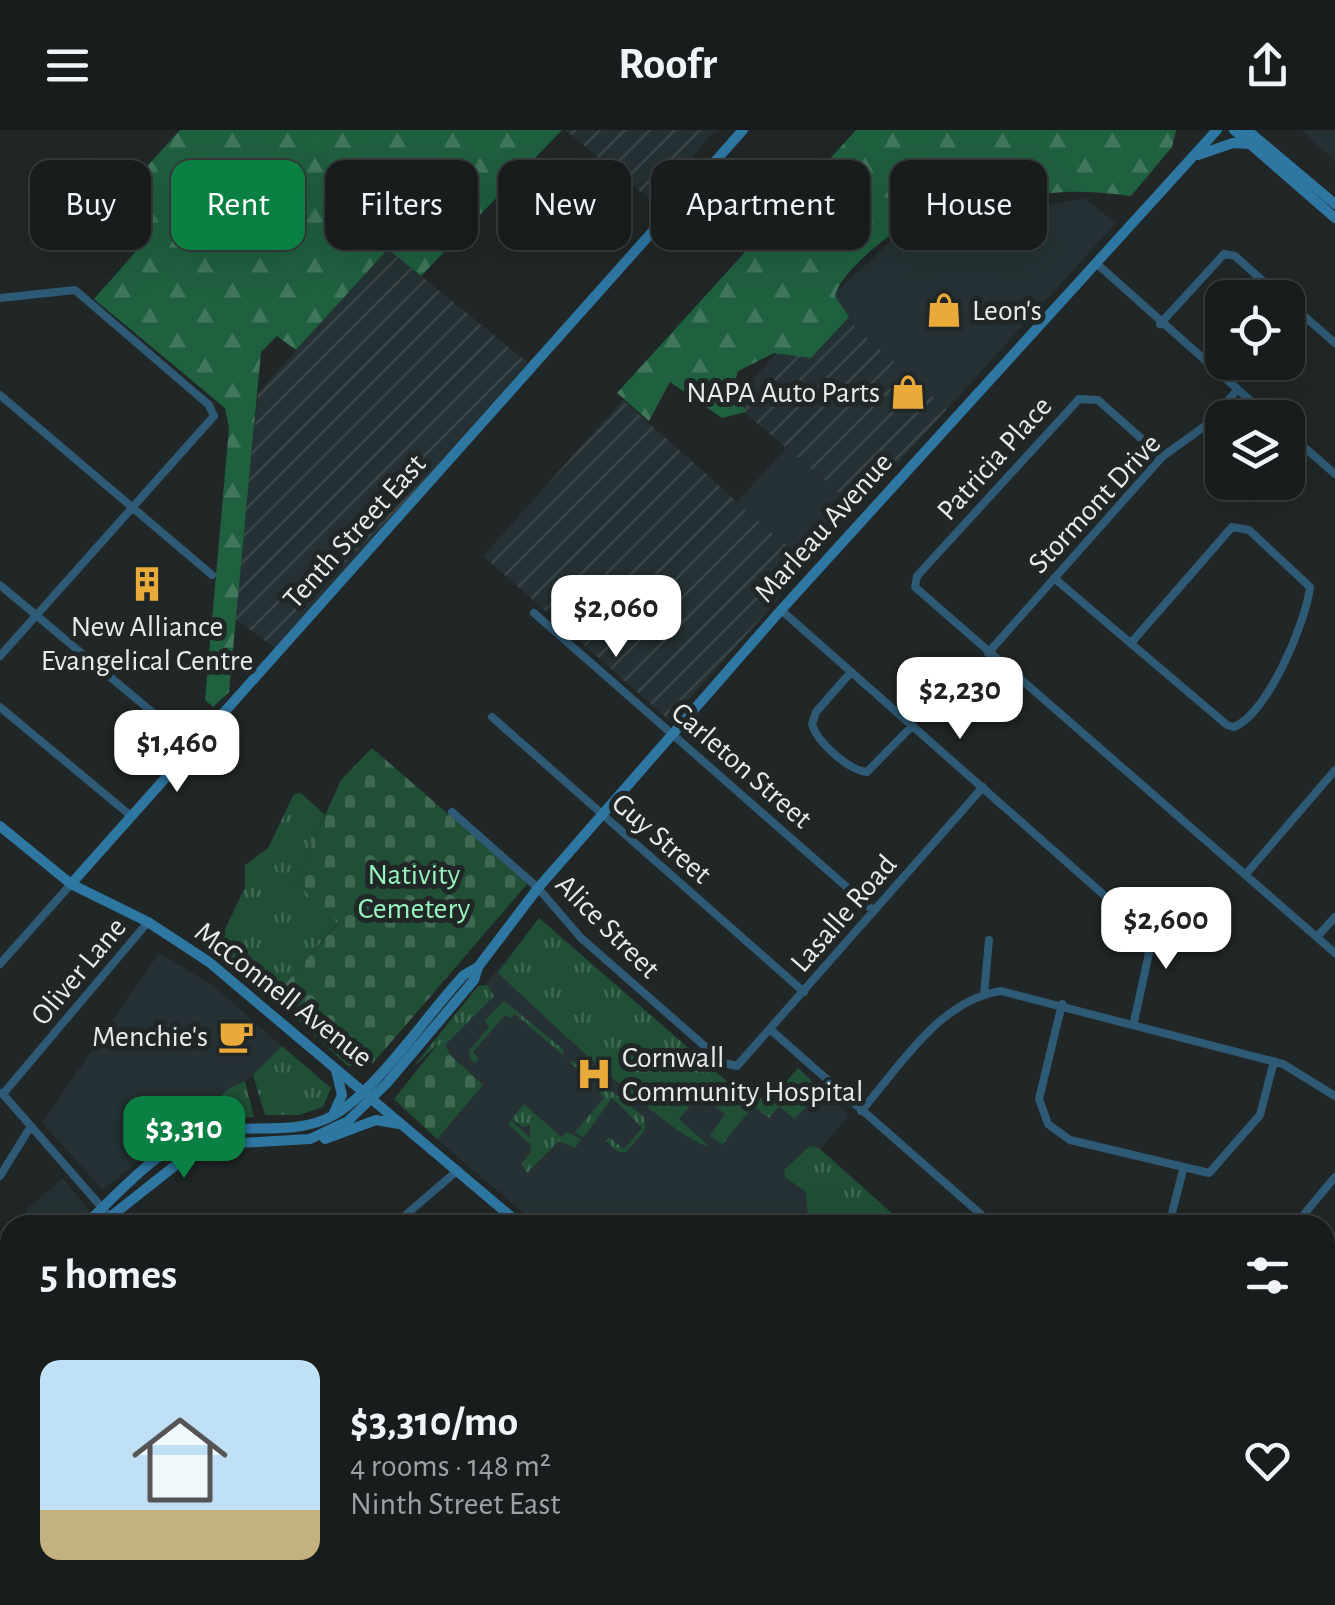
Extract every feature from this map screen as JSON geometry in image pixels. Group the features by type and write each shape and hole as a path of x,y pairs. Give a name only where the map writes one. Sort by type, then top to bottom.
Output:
{"main road":[{"name":"Marleau Avenue","path":"369,1093 474,980 478,967 538,888 781,610 1217,130"},
{"path":"1234,130 1335,218"},
{"path":"1248,130 1335,204"},
{"name":"Tenth Street East","path":"70,884 742,131"},
{"path":"1194,156 1233,142 1250,144"},
{"name":"McConnell Avenue","path":"0,826 70,884 148,922 210,962 510,1215"},
{"path":"326,1058 342,1086 341,1100 332,1116"},
{"path":"112,1215 167,1152 195,1136 225,1130 302,1126 332,1116 369,1093"},
{"path":"300,1141 332,1130 369,1093"},
{"path":"112,1215 167,1169 197,1150 230,1144 333,1138 376,1120 405,1126"}],"street":[{"path":"1160,324 1224,254 1234,256 1262,280"},
{"path":"1096,263 1249,400"},
{"path":"0,298 74,290 209,405 214,416 0,656"},
{"path":"1305,317 1335,343"},
{"name":"Stormont Drive","path":"988,652 1162,456 1209,423 1238,390"},
{"path":"0,395 212,575"},
{"name":"Patricia Place","path":"988,652 920,594 915,584 1076,400 1098,400 1162,456"},
{"path":"1305,448 1335,474"},
{"path":"1054,578 1131,643 1234,727 1257,706 1285,660 1310,587 1249,530 1232,527 1131,643"},
{"path":"0,585 194,747"},
{"path":"781,610 1140,927 1149,954 1134,1022"},
{"name":"Carleton Street","path":"534,614 874,911"},
{"path":"988,652 1335,952"},
{"path":"851,672 816,712 812,724 817,736 856,770 867,772 912,726"},
{"path":"0,707 131,816"},
{"name":"Guy Street","path":"492,716 804,992"},
{"path":"1246,874 1335,770"},
{"name":"Lasalle Road","path":"734,1066 772,1031 984,787"},
{"name":"Alice Street","path":"452,812 538,888 581,938 724,1064 734,1066"},
{"name":"Tenth Street East","path":"0,964 70,884"},
{"path":"1318,937 1335,918"},
{"name":"Oliver Lane","path":"1,1092 148,922"},
{"path":"984,994 989,940"},
{"path":"861,1110 947,1014 984,994 1010,992 1274,1062 1335,1096"},
{"path":"1062,1004 1039,1099 1048,1124 1070,1140 1183,1170 1213,1172 1260,1115 1274,1062"},
{"path":"772,1031 982,1215"},
{"path":"1,1092 108,1215"},
{"path":"0,1176 31,1126"},
{"path":"405,1215 458,1170"},
{"path":"1172,1215 1183,1170"},
{"path":"1304,1215 1335,1178"}],"shaded area":[{"path":"565,130 715,130 690,160 651,160 651,201 631,184 631,160 602,160"},
{"path":"1301,130 1335,130 1335,161"},
{"path":"1084,198 1116,223 947,409 826,301 890,242 890,250 1047,250 1047,204"},
{"path":"387,250 528,363 275,648 235,619 258,393"},
{"path":"826,301 947,409 857,508 732,402"},
{"path":"623,400 808,565 670,721 483,556"},
{"path":"786,448 857,508 808,565 737,502"},
{"name":"Cornwall Community Hospital","path":"539,918 731,1085 741,1081 768,1103 798,1068 850,1115 820,1149 894,1215 525,1215 437,1139 482,1085 438,1044"},
{"path":"159,953 211,984 282,1046 260,1070 232,1090 227,1089 103,1190 42,1123"},
{"path":"63,1178 90,1212 24,1215"}],"green space":[{"path":"180,130 562,130 533,160 498,160 498,196 478,217 478,160 325,160 325,250 387,250 296,350 277,336 261,352 229,692 213,707 205,700 229,428 225,408 94,299 137,250 151,250 151,162"},
{"path":"856,130 1176,130 1172,147 1131,196 1047,194 1047,160 890,160 890,236 859,261 840,285 835,296 849,317 811,358 774,353 738,371 733,389 746,412 722,418 670,382 649,421 617,393 747,250 870,250 870,160 829,160"},
{"path":"389,250 446,250 421,276"},
{"name":"Nativity Cemetery","path":"372,748 528,883 373,1063 348,1066 273,998 339,922 295,882 341,780"},
{"path":"301,793 325,815 295,882 339,921 273,998 215,951 245,887 245,865 268,848 294,794"},
{"path":"539,918 731,1085 741,1081 768,1103 798,1068 822,1091 794,1119 779,1106 769,1118 753,1106 722,1145 710,1136 725,1114 700,1094 679,1119 709,1146 693,1140 604,1070 498,973"},
{"path":"487,985 494,996 445,1045 452,1058 437,1045 413,1067 478,986"},
{"path":"504,1001 564,1050 563,1055 515,1014 511,1018 505,1015 473,1052 479,1059 475,1063 470,1059 469,1051 489,1027 485,1021"},
{"path":"438,1044 483,1085 437,1139 394,1099"},
{"path":"282,1046 331,1088 323,1107 299,1115 265,1115 253,1075"},
{"path":"574,1061 645,1118 645,1130 626,1152 618,1152 606,1141 609,1137 624,1149 642,1128 612,1098 583,1138 575,1132 604,1098 600,1094 603,1088 570,1063"},
{"path":"245,1081 254,1117 207,1121 174,1133 228,1089"},
{"path":"524,1104 561,1137 567,1132 581,1139 575,1148 559,1141 527,1173 522,1163 531,1152 530,1144 508,1124 511,1120 530,1138 530,1125 523,1127 512,1119"},
{"path":"810,1146 820,1149 894,1215 808,1215 806,1192 785,1177 784,1170"}],"place":[{"name":"Leon's","path":"944,310"},
{"name":"NAPA Auto Parts","path":"908,392"},
{"name":"New Alliance Evangelical Centre","path":"147,584"},
{"name":"Menchie's","path":"236,1036"},
{"name":"Cornwall Community Hospital","path":"594,1074"}]}
